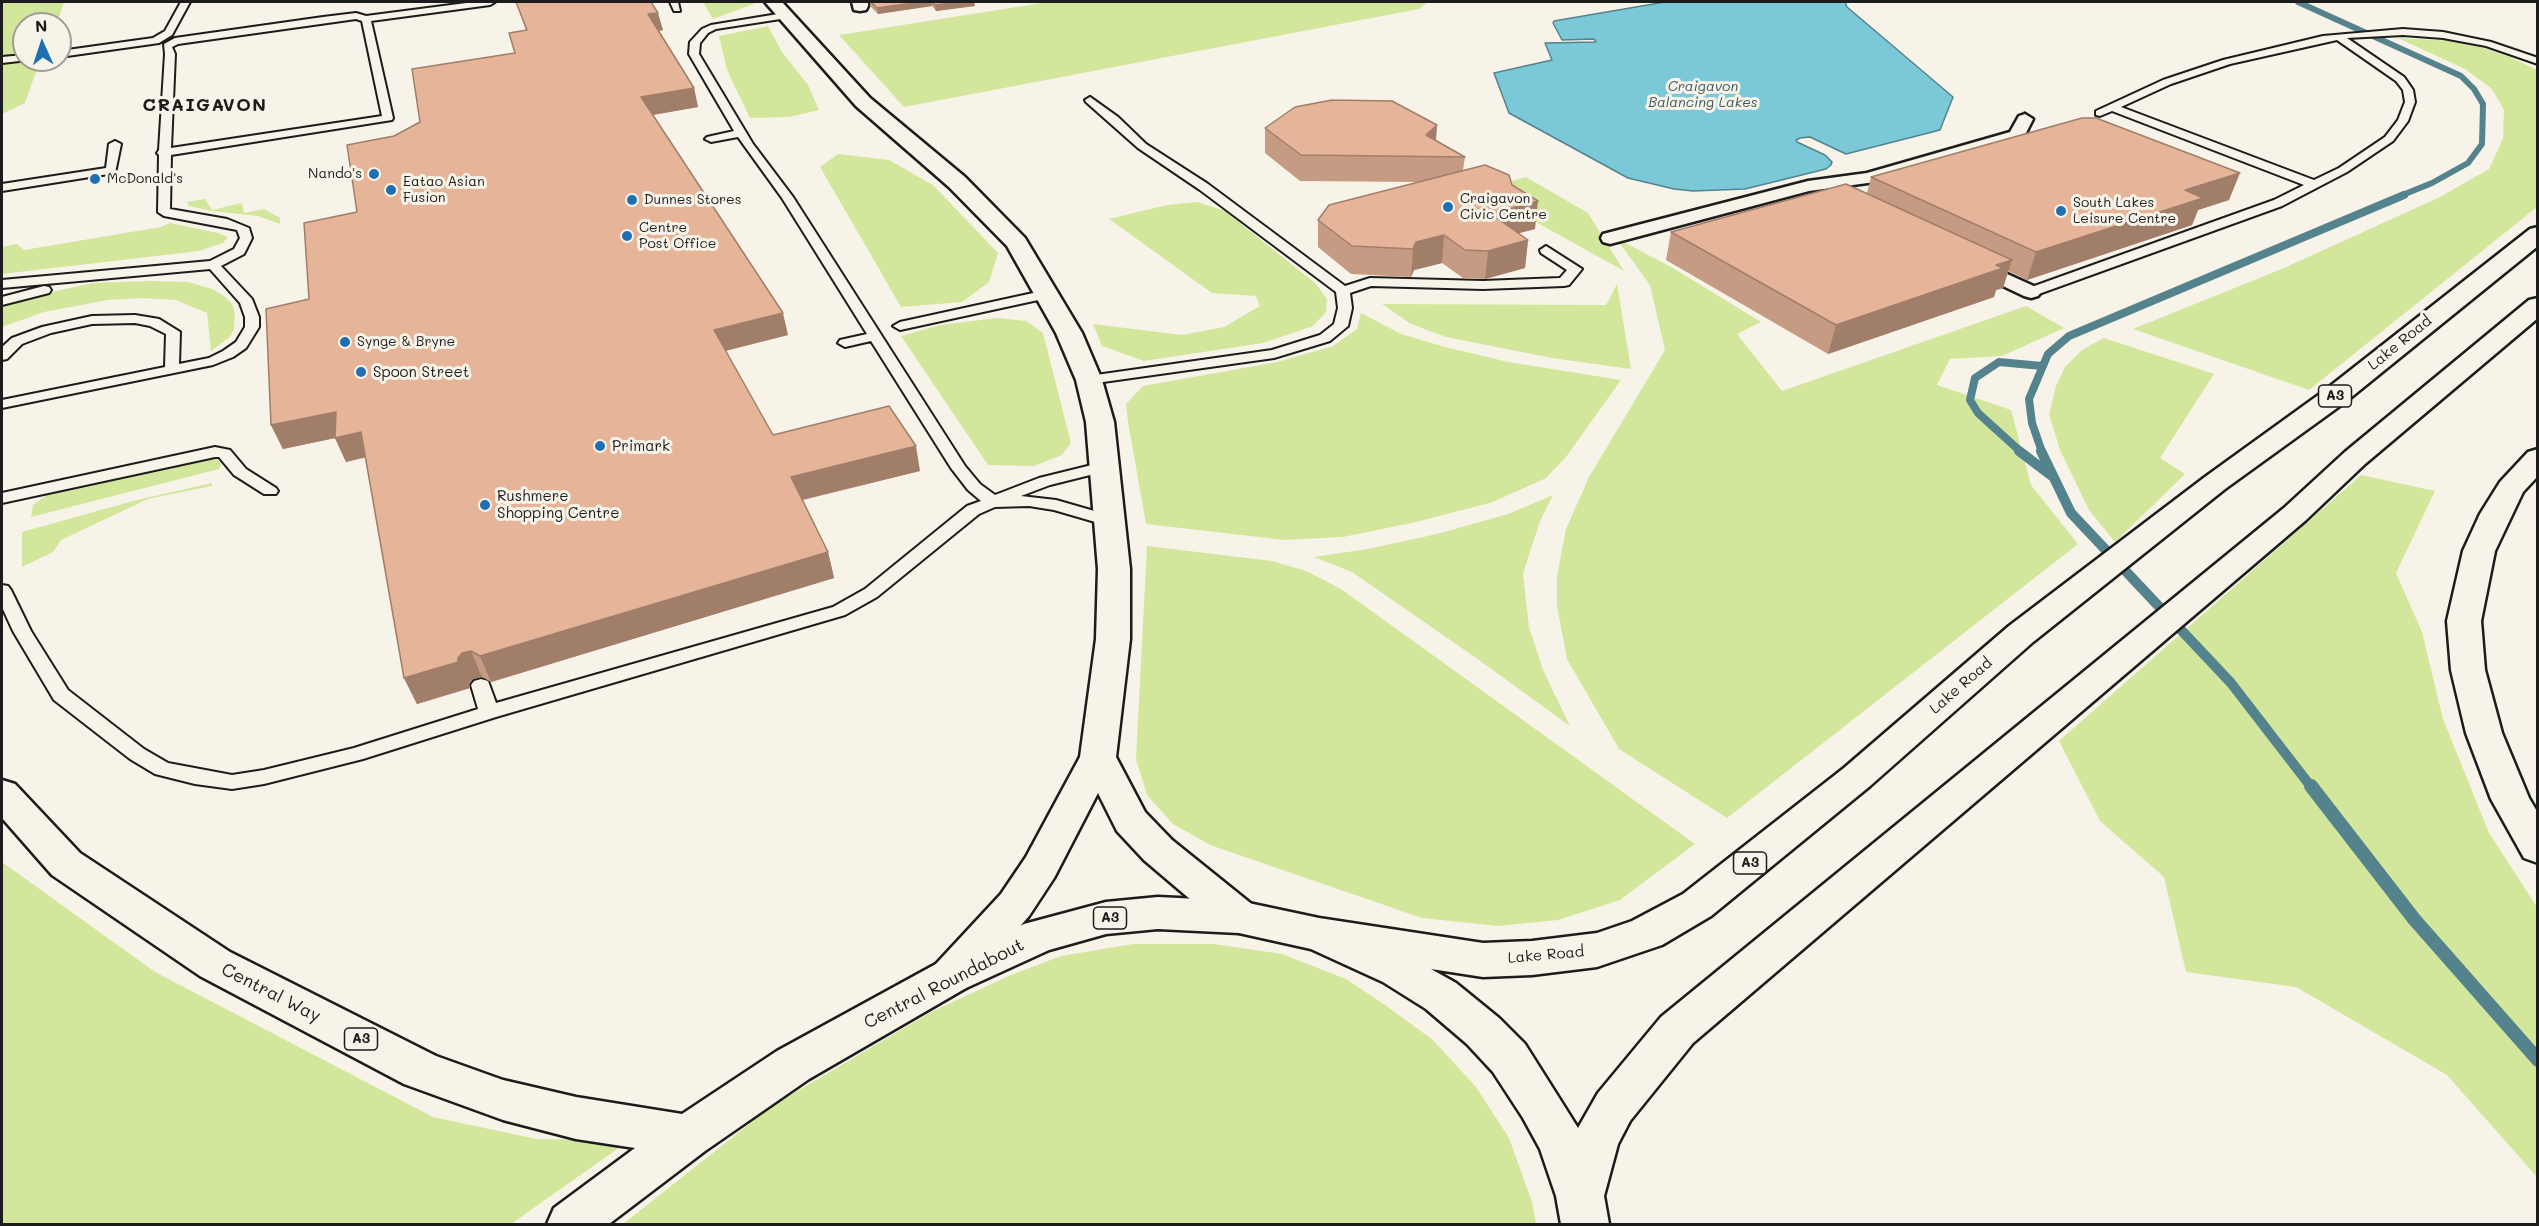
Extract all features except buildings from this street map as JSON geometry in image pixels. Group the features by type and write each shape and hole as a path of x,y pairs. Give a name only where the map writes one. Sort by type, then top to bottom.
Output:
{"main road":[{"path":"778,9 863,102 957,182 1017,243 1069,333 1089,380 1100,422 1114,569 1113,639 1098,757 1069,816 1028,886 1015,905 951,976"},
{"name":"Lake Road","path":"1319,934 1483,960 1532,958 1597,950 1647,933 1697,905 1857,777 2021,634 2215,483 2334,397 2538,234"},
{"name":"A3","path":"1583,1210 1596,1140 1610,1116 1677,1030 2295,514 2355,458 2538,305"},
{"path":"2537,458 2510,488 2494,514 2479,551 2464,621 2468,670 2484,733 2510,799 2538,848"},
{"path":"1098,757 1131,821 1158,850 1239,917"},
{"name":"Central Way","path":"2,794 66,864 215,964 420,1070 503,1100 576,1118 688,1136"},
{"name":"Central Roundabout","path":"571,1224 688,1136 792,1065 951,976 1039,936 1106,918 1158,913 1239,917 1319,934 1398,970 1442,996 1483,1031 1509,1058 1561,1143 1583,1210"}],"street":[{"path":"2017,135 2025,118"},
{"path":"1610,238 1808,186 1869,178 2017,135 2040,135"},
{"path":"1808,186 1840,201"},
{"path":"1957,257 2031,292"}],"lane":[{"path":"72,52 156,41 169,33 185,2"},
{"path":"2,284 213,265 238,251 246,238 243,228 164,212 164,153 170,54 167,46 175,41 323,20 356,16 366,19 490,2"},
{"path":"778,9 714,27 699,35 695,42 694,54 741,133 787,197 958,468 974,487 993,502 1029,501 1109,521"},
{"path":"164,153 388,118 366,19"},
{"path":"2467,39 2470,28"},
{"path":"2303,191 2100,112 2174,79 2216,65 2295,45 2351,35 2403,32 2467,39 2538,61"},
{"path":"2031,292 2278,203 2315,185 2389,139 2403,121 2410,102 2408,90 2400,79 2338,37"},
{"path":"2518,53 2538,56"},
{"path":"1089,380 1274,354 1325,338 1341,326 1345,308 1343,291 1204,186 1142,146 1090,100"},
{"path":"2111,107 2315,185"},
{"path":"711,139 741,133"},
{"path":"2,188 111,171 115,144"},
{"path":"1343,291 1370,282 1483,285 1564,282 1575,269 1546,250"},
{"path":"2,404 213,361 228,354 241,345 252,327 247,302 234,284 213,265"},
{"path":"2,301 98,277"},
{"path":"900,326 1047,294"},
{"path":"2,356 17,341 47,330 92,320 135,319 154,322 173,332 172,370"},
{"path":"845,343 875,336"},
{"path":"2,498 215,452 224,453 240,472 270,491"},
{"path":"2,590 22,631 61,695 137,754 162,769 195,777 232,782 264,777 356,753 838,611 871,593 973,510 1045,481 1104,467"},
{"path":"481,685 489,712"}],"green space":[{"path":"2,2 64,2 61,12 12,12 12,57 2,57"},
{"path":"703,2 754,2 756,3 713,19"},
{"path":"1048,2 1428,2 1419,9 904,107 839,35"},
{"path":"768,26 782,52 808,85 819,110 790,117 750,118 727,70 719,36"},
{"path":"2398,38 2452,41 2480,47 2510,57 2537,70 2537,207 2309,390 2133,329 2284,268 2440,197 2489,169 2503,139 2504,110 2492,89 2465,69"},
{"path":"12,62 12,72 36,72 25,103 2,114 2,63"},
{"path":"838,154 889,160 933,185 998,253 989,282 962,302 901,307 820,167"},
{"path":"1526,177 1588,213 1624,271 1509,207 1536,199 1508,182"},
{"path":"205,199 212,210 242,203 244,213 264,209 280,218 280,224 258,216 212,211 189,206 187,202"},
{"path":"1197,202 1225,211 1316,284 1327,299 1326,312 1313,326 1263,343 1144,361 1102,346 1093,324 1182,335 1224,327 1260,306 1256,296 1212,293 1109,219 1167,205"},
{"path":"170,223 228,237 223,243 199,251 2,274 2,247 17,244 24,250 161,227"},
{"path":"1616,238 1673,268 1761,322 1737,334 1782,391 2026,306 2064,328 2002,356 1950,359 1937,385 2011,410 2031,485 2078,544 1727,818 1619,749 1567,659 1557,606 1557,576 1566,529 1589,477 1665,350 1650,285"},
{"path":"188,282 212,289 224,296 233,305 235,315 234,329 230,337 211,351 207,313 176,300 141,298 108,300 44,312 2,327 2,307 29,297 93,283"},
{"path":"1617,284 1631,369 1552,358 1446,337 1411,324 1382,304 1606,305"},
{"path":"1361,313 1401,334 1445,347 1508,362 1621,380 1566,457 1546,478 1493,502 1416,522 1343,537 1285,540 1146,524 1126,404 1143,386 1277,362 1333,346 1357,329"},
{"path":"997,318 1026,321 1043,333 1071,443 1062,455 1034,466 988,465 901,336 940,325"},
{"path":"2104,338 2214,374 2160,458 2185,474 2115,542 2089,510 2060,450 2049,414 2056,386 2065,367 2082,350"},
{"path":"199,458 218,460 222,464 219,469 31,517 33,505 56,489"},
{"path":"2361,475 2435,491 2396,573 2422,632 2443,719 2489,833 2537,907 2537,1177 2447,1075 2296,987 2186,972 2164,877 2100,821 2059,741"},
{"path":"212,483 212,486 148,499 61,540 53,552 22,567 22,532 133,501"},
{"path":"1553,495 1540,521 1523,574 1529,627 1543,670 1570,726 1352,572 1314,557 1368,549 1437,534 1508,514"},
{"path":"1147,546 1272,561 1306,571 1341,589 1695,844 1620,900 1558,920 1498,926 1422,918 1210,845 1173,824 1147,795 1136,759"},
{"path":"2,862 155,972 433,1117 536,1139 630,1140 511,1224 2,1224"},
{"path":"1133,944 1214,944 1282,954 1346,979 1385,1005 1433,1040 1476,1087 1509,1138 1532,1202 1536,1224 623,1224 772,1106 933,1011 1011,975 1061,956"}],"water":[{"name":"Craigavon Balancing Lakes","path":"1665,2 1845,2 1847,7 1953,97 1940,130 1846,154 1810,137 1800,138 1796,140 1797,142 1825,155 1832,162 1831,165 1826,169 1745,189 1693,191 1628,178 1509,113 1494,73 1552,60 1545,43 1596,42 1594,39 1562,40 1554,21"}],"waterway":[{"path":"2298,2 2461,76 2474,89 2483,104 2482,144 2468,163 2432,183 2400,196"},
{"path":"2042,452 2032,423 2029,399 2048,354 2069,336 2404,195"},
{"path":"2021,452 1978,413 1970,400 1975,378 1999,362 2042,366"},
{"path":"2019,451 2052,476"},
{"path":"2041,451 2071,513 2231,683 2312,788"},
{"path":"2311,786 2414,919 2538,1060"}],"place":[{"name":"Nando's","path":"374,174"},
{"name":"McDonald's","path":"95,179"},
{"name":"Eatao Asian Fusion","path":"391,190"},
{"name":"Dunnes Stores","path":"632,200"},
{"name":"Craigavon Civic Centre","path":"1448,207"},
{"name":"South Lakes Leisure Centre","path":"2061,211"},
{"name":"Centre Post Office","path":"627,236"},
{"name":"Synge & Bryne","path":"345,342"},
{"name":"Spoon Street","path":"361,372"},
{"name":"Primark","path":"600,446"},
{"name":"Rushmere Shopping Centre","path":"485,505"}],"district":[{"name":"CRAIGAVON","path":"205,105"}]}
